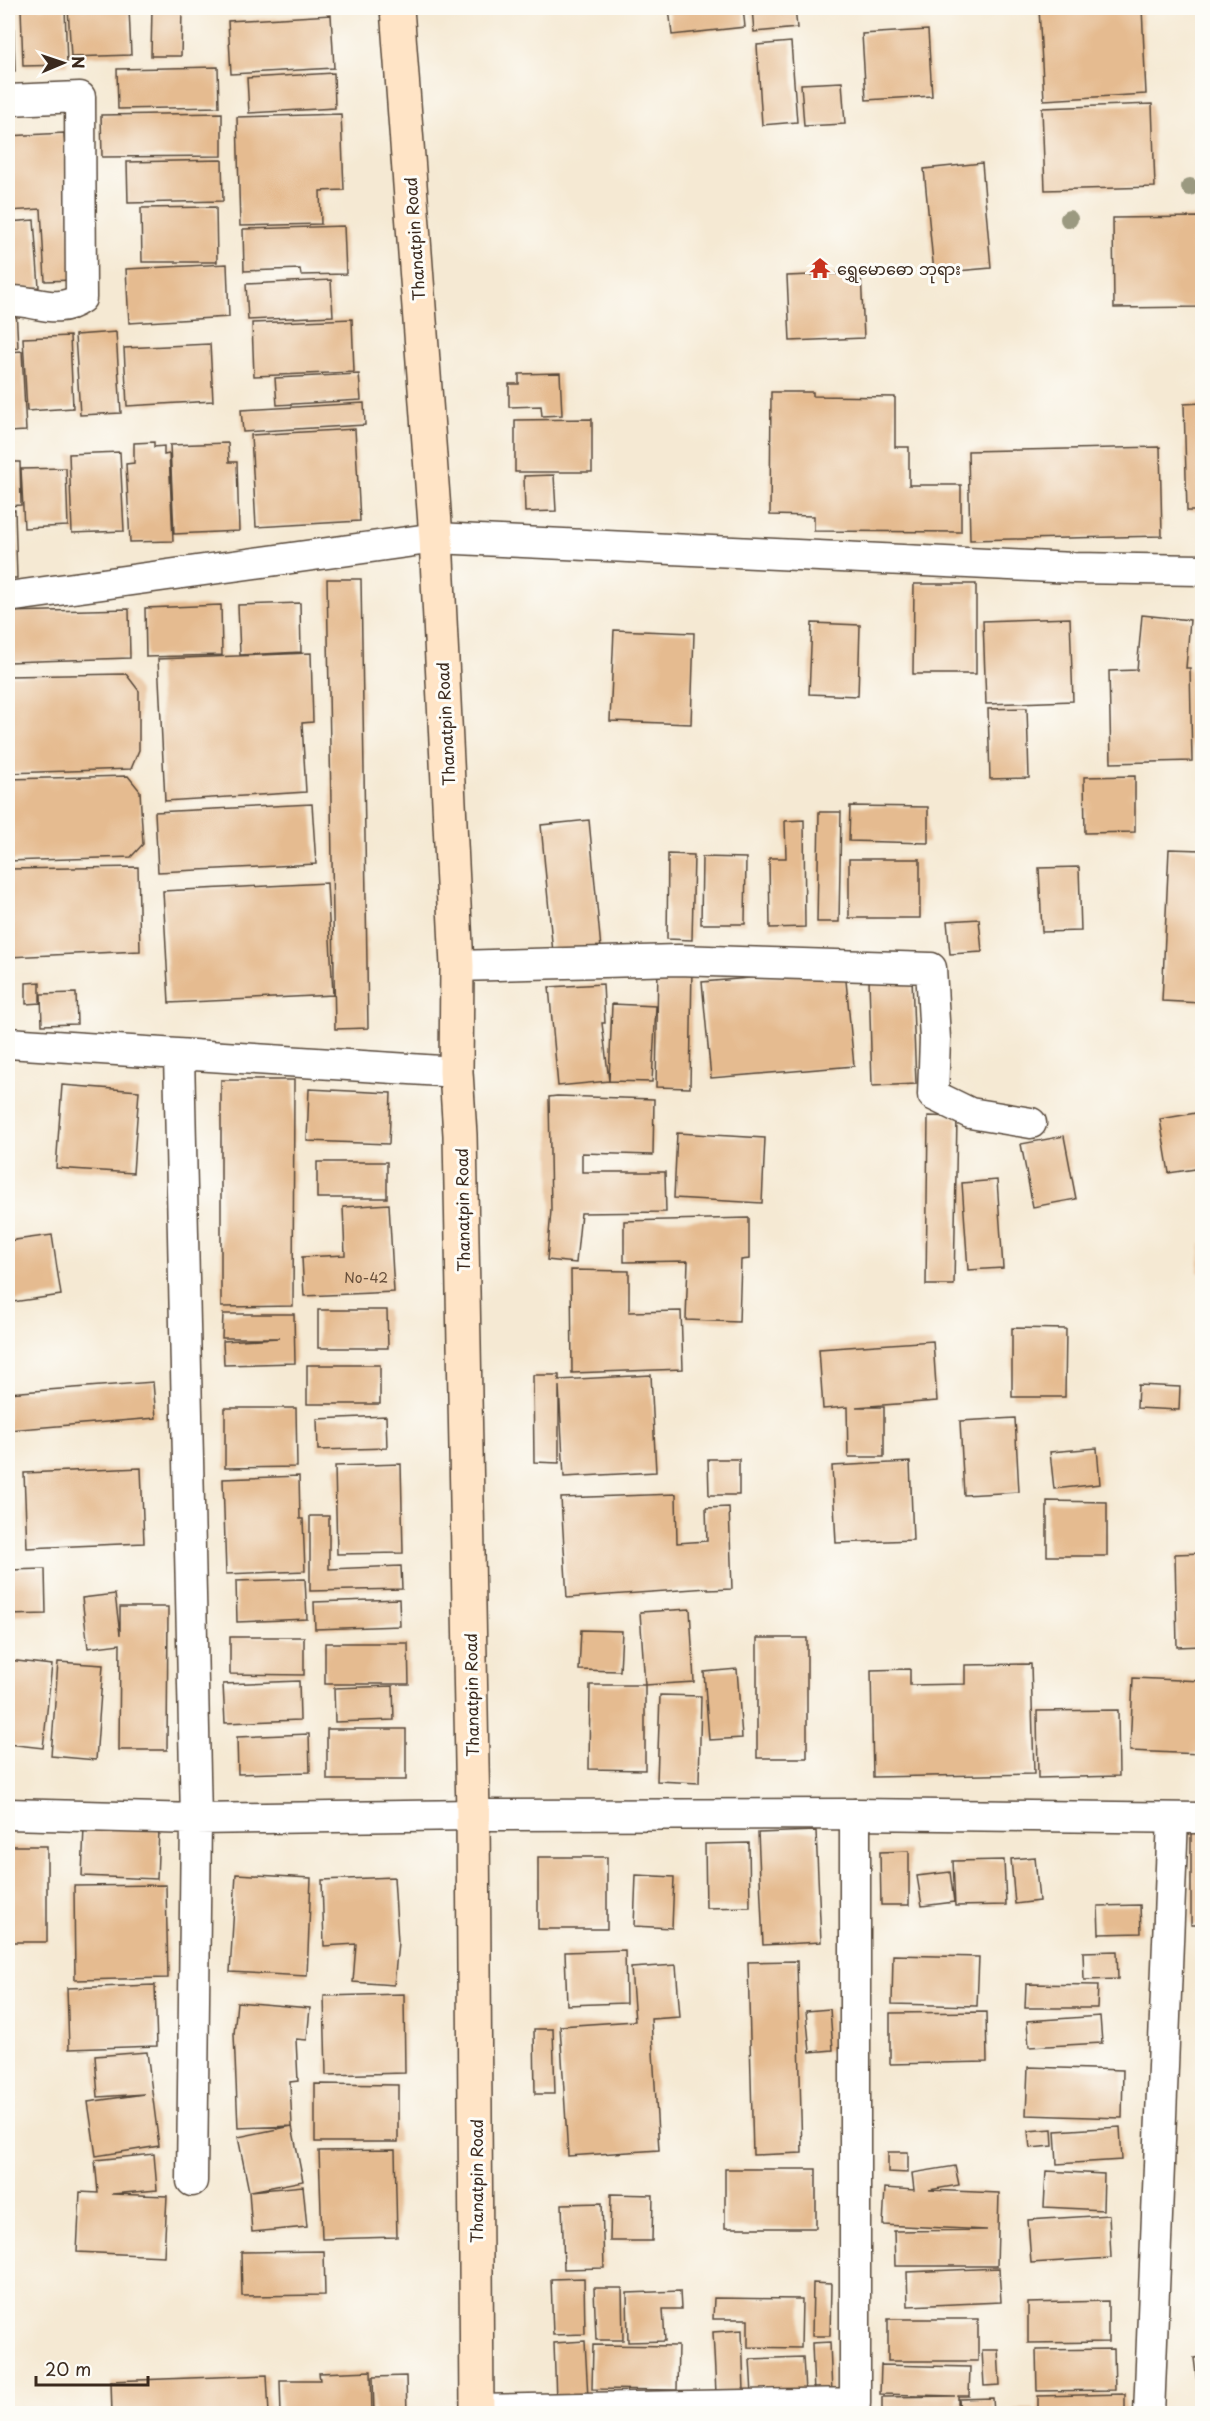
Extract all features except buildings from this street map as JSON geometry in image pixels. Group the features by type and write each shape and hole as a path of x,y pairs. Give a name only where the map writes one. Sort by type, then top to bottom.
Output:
{"main road":[{"name":"Thanatpin Road","path":"397,8 436,538 458,966 456,1072 460,1147 473,1815 477,2412"}],"street":[{"path":"8,100 80,97 81,286 81,298 71,306 61,308 8,301"},
{"path":"8,597 436,538 1074,568 1203,570"},
{"path":"458,966 678,960 931,968 935,1039 933,1095 970,1113 1031,1122"},
{"path":"8,1043 456,1072"},
{"path":"179,1055 196,1819 192,2181"},
{"path":"8,1814 196,1819 473,1815 855,1814 1188,1818 1149,2414"},
{"path":"477,2412 854,2408 855,1814"}],"place":[{"name":"ရွှေမောဓော ဘုရား","path":"820,268"}]}
